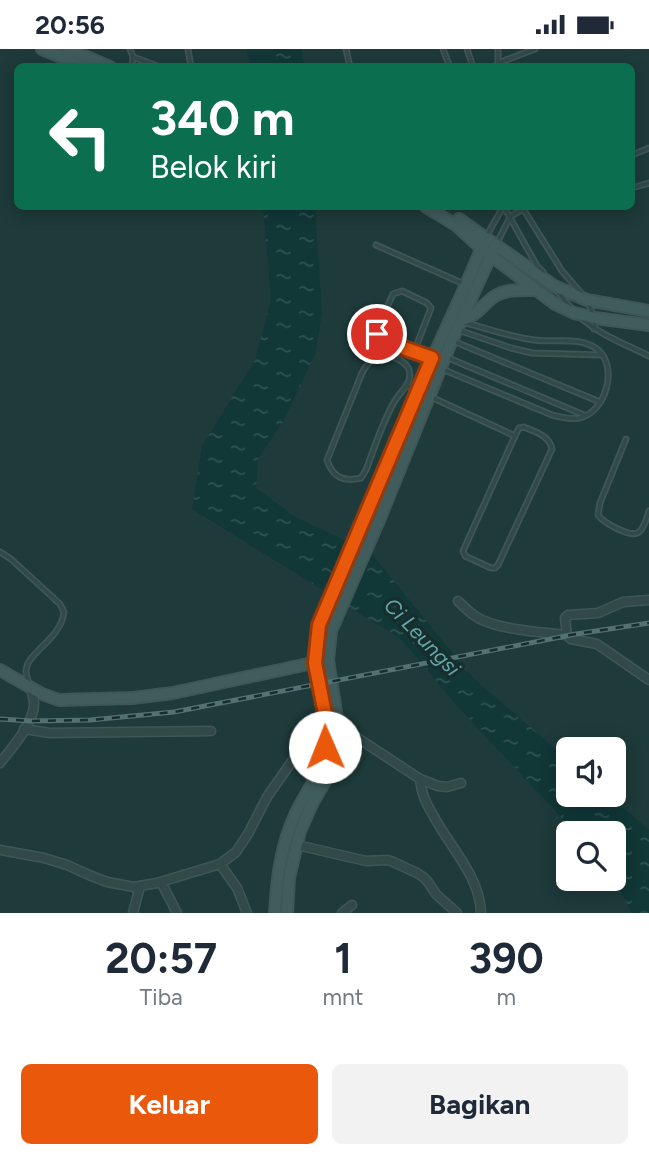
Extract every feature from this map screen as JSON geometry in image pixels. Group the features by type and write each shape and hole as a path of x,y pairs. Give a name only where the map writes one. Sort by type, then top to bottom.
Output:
{"street":[{"path":"42,49 76,63"},
{"path":"68,49 101,63"},
{"path":"431,210 484,243 496,244 554,286 587,300 649,311"},
{"path":"445,210 484,243 491,255 555,304 595,324 649,325"},
{"path":"275,913 281,855 302,801 322,762 325,747 325,714 315,663 319,625 418,390 434,364 484,243"},
{"path":"434,364 446,357 496,244"},
{"path":"458,328 500,293 535,290"},
{"path":"287,913 289,878 303,824 334,764 338,742 328,660 331,631 430,396 434,364"},
{"path":"567,635 565,618 568,615 598,613 623,602 649,600"},
{"path":"457,601 475,617 486,621 567,635 571,639 597,645 649,680"},
{"path":"0,670 42,694 59,700 133,698 173,693 328,660"},
{"path":"0,763 30,721 34,709 31,687"},
{"path":"0,850 44,858 89,876 124,885 140,886 161,882 220,864 236,852 275,784 325,714"},
{"path":"338,725 420,779 447,787 461,783"},
{"path":"24,729 50,733 211,731"},
{"path":"420,779 427,804 475,885 481,913"},
{"path":"297,845 366,861 391,861 423,877 439,898 457,913"},
{"path":"220,864 237,888 247,913"},
{"path":"161,882 177,913"},
{"path":"133,913 140,886"},
{"path":"342,913 352,905"}],"lane":[{"path":"130,49 132,63"},
{"path":"503,63 536,49"},
{"path":"133,57 149,63"},
{"path":"484,243 501,210"},
{"path":"505,210 537,266 575,313"},
{"path":"496,244 510,217 520,210"},
{"path":"526,210 562,271 587,300 595,324 613,341 649,356"},
{"path":"376,245 466,285"},
{"path":"414,352 431,308 427,303 399,291 393,294 377,334 381,340 414,352 434,364 552,415 578,419 592,412 600,402 609,371 608,364 597,349 584,343 537,341 458,328"},
{"path":"458,328 532,353 603,355"},
{"path":"458,328 600,402"},
{"path":"381,355 392,356 409,369 407,386 391,408 361,478 350,481 333,472 327,460 367,365 381,355"},
{"path":"446,357 586,416"},
{"path":"407,386 418,390"},
{"path":"430,396 514,436"},
{"path":"524,427 547,439 552,449 498,565 491,569 465,556 463,551 514,436 519,428 524,427"},
{"path":"626,439 600,503 598,515 603,521 632,534 640,531 649,511"},
{"path":"0,552 60,604 64,612 60,628 27,666 26,673 31,687"}],"water":[{"path":"247,49 301,49 304,63 249,63"},
{"name":"Ci Leungsi","path":"263,210 315,210 322,312 316,352 284,420 258,459 256,488 294,516 371,553 473,678 556,749 556,807 623,807 649,830 649,913 632,913 620,891 626,891 626,821 565,821 459,708 401,639 192,509 202,446 255,360 271,300"}],"railway":[{"path":"0,719 90,720 174,712 576,634 649,623"}],"route":[{"path":"325,747 325,714 315,663 319,625 432,358 381,340 377,334"}]}
